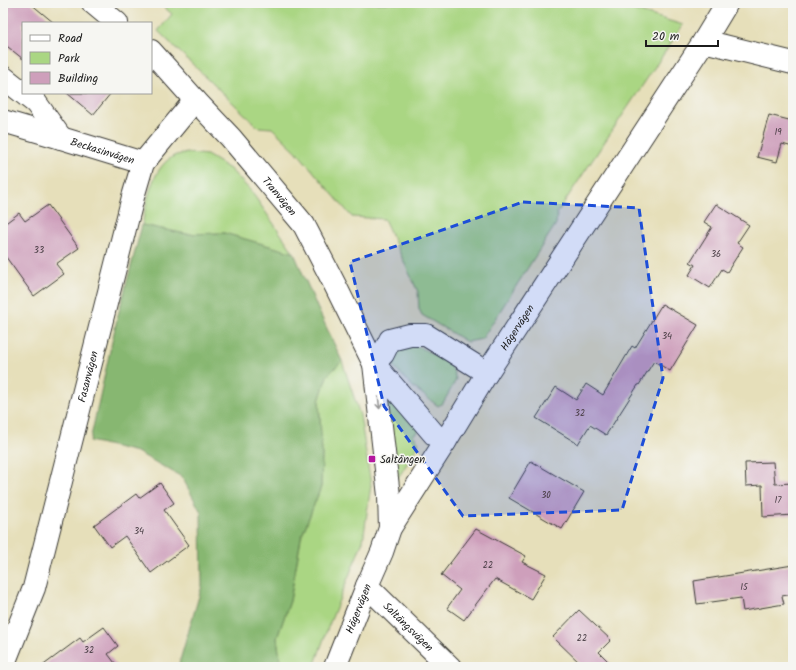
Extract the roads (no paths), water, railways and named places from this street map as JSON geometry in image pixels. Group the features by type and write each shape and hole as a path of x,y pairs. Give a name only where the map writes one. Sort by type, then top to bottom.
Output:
{"street":[{"path":"93,3 116,22"},
{"name":"Hägervägen","path":"335,667 382,552 390,528 487,373 704,41 727,3"},
{"path":"704,41 793,63"},
{"name":"Tranvägen","path":"152,52 231,138 304,225 374,364 434,434 445,442"},
{"name":"Beckasinvägen","path":"3,77 22,92"},
{"name":"Beckasinvägen","path":"25,94 36,103 61,138"},
{"name":"Fasanvägen","path":"3,666 34,588 133,197 143,163 195,100"},
{"name":"Beckasinvägen","path":"3,121 143,163"},
{"path":"374,364 383,354 390,340 410,335 426,335 487,373"},
{"name":"Tranvägen","path":"374,364 389,496 390,528"},
{"name":"Saltängsvägen","path":"367,586 450,667"}],"place":[{"name":"Saltängen","path":"372,459"}]}
